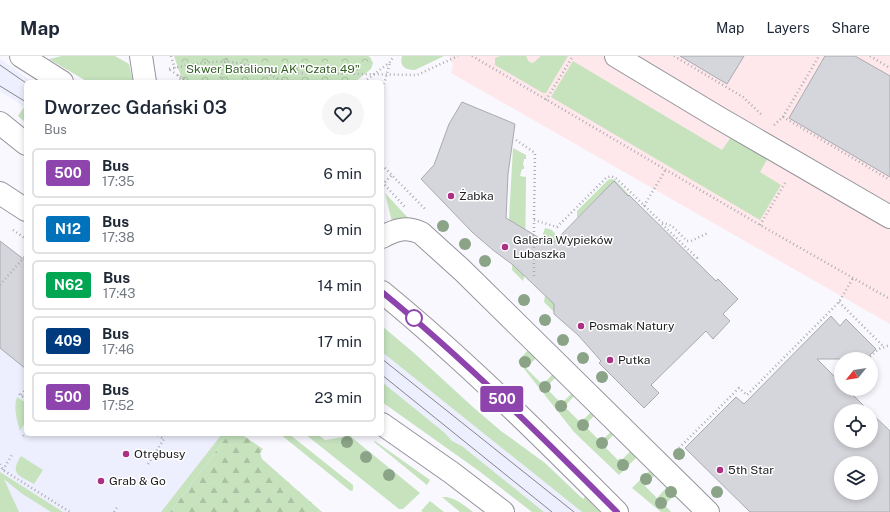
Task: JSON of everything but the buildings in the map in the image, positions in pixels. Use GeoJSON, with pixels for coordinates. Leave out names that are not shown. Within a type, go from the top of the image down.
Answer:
{"type":"FeatureCollection","features":[{"type":"Feature","properties":{"kind":"main road"},"geometry":{"type":"LineString","coordinates":[[21,56],[59,80]]}},
{"type":"Feature","properties":{"kind":"main road"},"geometry":{"type":"LineString","coordinates":[[141,56],[145,80]]}},
{"type":"Feature","properties":{"kind":"main road"},"geometry":{"type":"LineString","coordinates":[[616,56],[890,217]]}},
{"type":"Feature","properties":{"kind":"main road"},"geometry":{"type":"LineString","coordinates":[[0,123],[24,142]]}},
{"type":"Feature","properties":{"kind":"main road"},"geometry":{"type":"LineString","coordinates":[[0,193],[24,209]]}},
{"type":"Feature","properties":{"kind":"main road"},"geometry":{"type":"LineString","coordinates":[[384,236],[394,230],[403,229],[413,229],[421,233],[462,270],[708,512]]}},
{"type":"Feature","properties":{"kind":"main road"},"geometry":{"type":"LineString","coordinates":[[384,294],[425,328],[494,391],[617,512]]}},
{"type":"Feature","properties":{"kind":"main road"},"geometry":{"type":"LineString","coordinates":[[384,425],[452,473],[502,512]]}},
{"type":"Feature","properties":{"kind":"path"},"geometry":{"type":"LineString","coordinates":[[170,56],[181,80]]}},
{"type":"Feature","properties":{"kind":"path"},"geometry":{"type":"LineString","coordinates":[[367,80],[390,62],[394,56]]}},
{"type":"Feature","properties":{"kind":"path"},"geometry":{"type":"LineString","coordinates":[[222,69],[238,72],[417,75],[458,56]]}},
{"type":"Feature","properties":{"kind":"path"},"geometry":{"type":"LineString","coordinates":[[472,56],[666,169],[760,226],[890,299]]}},
{"type":"Feature","properties":{"kind":"path"},"geometry":{"type":"LineString","coordinates":[[546,100],[573,56]]}},
{"type":"Feature","properties":{"kind":"path"},"geometry":{"type":"LineString","coordinates":[[674,56],[743,97],[763,116]]}},
{"type":"Feature","properties":{"kind":"path"},"geometry":{"type":"LineString","coordinates":[[768,121],[773,126],[783,117],[819,56]]}},
{"type":"Feature","properties":{"kind":"path"},"geometry":{"type":"LineString","coordinates":[[870,56],[890,68]]}},
{"type":"Feature","properties":{"kind":"path"},"geometry":{"type":"LineString","coordinates":[[220,80],[222,69],[227,57]]}},
{"type":"Feature","properties":{"kind":"path"},"geometry":{"type":"LineString","coordinates":[[169,69],[233,57]]}},
{"type":"Feature","properties":{"kind":"path"},"geometry":{"type":"LineString","coordinates":[[384,85],[390,62]]}},
{"type":"Feature","properties":{"kind":"path"},"geometry":{"type":"LineString","coordinates":[[165,67],[186,80]]}},
{"type":"Feature","properties":{"kind":"path"},"geometry":{"type":"LineString","coordinates":[[266,69],[281,80]]}},
{"type":"Feature","properties":{"kind":"path"},"geometry":{"type":"LineString","coordinates":[[783,117],[890,180]]}},
{"type":"Feature","properties":{"kind":"path"},"geometry":{"type":"LineString","coordinates":[[516,140],[535,154],[534,276]]}},
{"type":"Feature","properties":{"kind":"path"},"geometry":{"type":"LineString","coordinates":[[760,226],[796,163]]}},
{"type":"Feature","properties":{"kind":"path"},"geometry":{"type":"LineString","coordinates":[[384,167],[428,212]]}},
{"type":"Feature","properties":{"kind":"path"},"geometry":{"type":"LineString","coordinates":[[644,206],[666,169]]}},
{"type":"Feature","properties":{"kind":"path"},"geometry":{"type":"LineString","coordinates":[[384,183],[392,175]]}},
{"type":"Feature","properties":{"kind":"path"},"geometry":{"type":"LineString","coordinates":[[534,220],[557,227],[606,178],[611,176],[617,179],[697,258],[695,260]]}},
{"type":"Feature","properties":{"kind":"path"},"geometry":{"type":"LineString","coordinates":[[660,222],[672,226],[686,241],[691,241],[708,233]]}},
{"type":"Feature","properties":{"kind":"path"},"geometry":{"type":"LineString","coordinates":[[0,285],[24,257]]}},
{"type":"Feature","properties":{"kind":"path"},"geometry":{"type":"LineString","coordinates":[[679,448],[739,388],[747,395],[839,302],[853,278]]}},
{"type":"Feature","properties":{"kind":"path"},"geometry":{"type":"LineString","coordinates":[[839,302],[884,347]]}},
{"type":"Feature","properties":{"kind":"path"},"geometry":{"type":"LineString","coordinates":[[875,352],[890,345]]}},
{"type":"Feature","properties":{"kind":"path"},"geometry":{"type":"LineString","coordinates":[[24,391],[20,394],[24,397]]}},
{"type":"Feature","properties":{"kind":"path"},"geometry":{"type":"LineString","coordinates":[[148,464],[164,439],[159,436]]}},
{"type":"Feature","properties":{"kind":"path"},"geometry":{"type":"LineString","coordinates":[[3,470],[13,453]]}},
{"type":"Feature","properties":{"kind":"path"},"geometry":{"type":"LineString","coordinates":[[0,464],[3,470],[70,512]]}},
{"type":"Feature","properties":{"kind":"path"},"geometry":{"type":"LineString","coordinates":[[114,512],[118,506]]}},
{"type":"Feature","properties":{"kind":"shaded area"},"geometry":{"type":"Polygon","coordinates":[[[449,56],[890,56],[890,324],[451,73],[453,65],[449,56]]]}},
{"type":"Feature","properties":{"kind":"shaded area"},"geometry":{"type":"Polygon","coordinates":[[[0,59],[30,80],[24,80],[24,107],[0,91],[0,59]]]}},
{"type":"Feature","properties":{"kind":"shaded area"},"geometry":{"type":"Polygon","coordinates":[[[0,241],[24,259],[24,436],[227,436],[170,512],[0,512],[0,241]]]}},
{"type":"Feature","properties":{"kind":"shaded area"},"geometry":{"type":"Polygon","coordinates":[[[384,354],[582,512],[544,512],[462,446],[452,441],[445,433],[384,384],[384,354]]]}},
{"type":"Feature","properties":{"kind":"green space"},"geometry":{"type":"Polygon","coordinates":[[[62,56],[115,56],[129,64],[133,80],[85,80],[49,59],[62,56]]]}},
{"type":"Feature","properties":{"kind":"green space","name":"Skwer Batalionu AK \"Czata 49\""},"geometry":{"type":"Polygon","coordinates":[[[174,56],[368,56],[373,63],[371,69],[357,80],[182,80],[174,56]]]}},
{"type":"Feature","properties":{"kind":"green space"},"geometry":{"type":"Polygon","coordinates":[[[402,56],[444,56],[415,70],[408,69],[402,65],[402,56]]]}},
{"type":"Feature","properties":{"kind":"green space"},"geometry":{"type":"Polygon","coordinates":[[[500,56],[526,56],[529,62],[533,63],[541,56],[568,56],[546,93],[543,93],[495,65],[495,58],[500,56]]]}},
{"type":"Feature","properties":{"kind":"green space"},"geometry":{"type":"Polygon","coordinates":[[[573,61],[722,150],[731,137],[768,158],[760,172],[781,185],[760,220],[551,97],[573,61]]]}},
{"type":"Feature","properties":{"kind":"green space"},"geometry":{"type":"Polygon","coordinates":[[[24,107],[24,121],[18,116],[24,107]]]}},
{"type":"Feature","properties":{"kind":"green space"},"geometry":{"type":"Polygon","coordinates":[[[513,148],[526,155],[523,165],[524,169],[522,169],[520,176],[526,177],[525,274],[523,281],[512,270],[513,223],[509,219],[513,148]]]}},
{"type":"Feature","properties":{"kind":"green space"},"geometry":{"type":"Polygon","coordinates":[[[608,180],[615,180],[629,195],[628,196],[614,181],[577,218],[577,211],[608,180]]]}},
{"type":"Feature","properties":{"kind":"green space"},"geometry":{"type":"Polygon","coordinates":[[[385,193],[410,220],[392,222],[385,193]]]}},
{"type":"Feature","properties":{"kind":"green space"},"geometry":{"type":"Polygon","coordinates":[[[545,228],[552,230],[558,237],[555,240],[555,267],[543,264],[543,234],[545,228]]]}},
{"type":"Feature","properties":{"kind":"green space"},"geometry":{"type":"Polygon","coordinates":[[[547,280],[554,281],[554,312],[544,302],[547,280]]]}},
{"type":"Feature","properties":{"kind":"green space"},"geometry":{"type":"Polygon","coordinates":[[[384,328],[474,408],[501,431],[545,463],[583,499],[585,497],[600,512],[582,512],[384,354],[384,328]]]}},
{"type":"Feature","properties":{"kind":"green space"},"geometry":{"type":"Polygon","coordinates":[[[530,348],[538,356],[526,368],[541,383],[542,381],[544,383],[553,374],[556,377],[547,386],[547,389],[560,402],[561,400],[563,402],[572,393],[575,395],[566,405],[568,406],[566,408],[579,421],[582,421],[591,412],[595,415],[586,424],[586,427],[599,440],[602,440],[612,431],[614,434],[605,444],[607,445],[605,447],[618,460],[620,458],[622,460],[632,449],[638,456],[619,475],[574,432],[518,361],[530,348]]]}},
{"type":"Feature","properties":{"kind":"green space"},"geometry":{"type":"Polygon","coordinates":[[[384,384],[445,433],[452,441],[462,446],[544,512],[532,512],[479,471],[384,403],[384,384]]]}},
{"type":"Feature","properties":{"kind":"green space"},"geometry":{"type":"Polygon","coordinates":[[[17,397],[24,402],[24,424],[20,431],[15,410],[17,397]]]}},
{"type":"Feature","properties":{"kind":"green space"},"geometry":{"type":"Polygon","coordinates":[[[220,436],[227,436],[170,512],[161,512],[220,436]]]}},
{"type":"Feature","properties":{"kind":"green space"},"geometry":{"type":"Polygon","coordinates":[[[227,436],[244,436],[263,449],[260,453],[262,459],[322,512],[170,512],[227,436]]]}},
{"type":"Feature","properties":{"kind":"green space"},"geometry":{"type":"Polygon","coordinates":[[[282,436],[292,436],[353,485],[353,490],[351,491],[282,436]]]}},
{"type":"Feature","properties":{"kind":"green space"},"geometry":{"type":"Polygon","coordinates":[[[308,436],[320,436],[325,440],[350,436],[420,493],[403,509],[399,509],[308,436]]]}},
{"type":"Feature","properties":{"kind":"green space"},"geometry":{"type":"Polygon","coordinates":[[[375,441],[430,480],[427,485],[374,442],[375,441]]]}},
{"type":"Feature","properties":{"kind":"green space"},"geometry":{"type":"Polygon","coordinates":[[[21,456],[43,470],[34,484],[17,474],[17,462],[21,456]]]}},
{"type":"Feature","properties":{"kind":"green space"},"geometry":{"type":"Polygon","coordinates":[[[650,470],[655,475],[645,486],[657,498],[667,487],[675,494],[665,505],[671,512],[661,512],[632,488],[650,470]]]}},
{"type":"Feature","properties":{"kind":"green space"},"geometry":{"type":"Polygon","coordinates":[[[0,472],[63,512],[51,512],[21,493],[4,479],[19,512],[0,512],[0,472]]]}},
{"type":"Feature","properties":{"kind":"green space"},"geometry":{"type":"Polygon","coordinates":[[[442,497],[455,499],[473,512],[460,512],[442,497]]]}},
{"type":"Feature","properties":{"kind":"green space"},"geometry":{"type":"Polygon","coordinates":[[[430,501],[444,512],[421,511],[430,501]]]}},
{"type":"Feature","properties":{"kind":"tram line"},"geometry":{"type":"LineString","coordinates":[[0,65],[24,82]]}},
{"type":"Feature","properties":{"kind":"tram line"},"geometry":{"type":"LineString","coordinates":[[0,86],[24,101]]}},
{"type":"Feature","properties":{"kind":"tram line"},"geometry":{"type":"LineString","coordinates":[[384,361],[574,512]]}},
{"type":"Feature","properties":{"kind":"tram line"},"geometry":{"type":"LineString","coordinates":[[384,377],[552,512]]}},
{"type":"Feature","properties":{"kind":"bus line","name":"500"},"geometry":{"type":"LineString","coordinates":[[384,294],[414,318],[473,371],[617,512]]}},
{"type":"Feature","properties":{"kind":"place","name":"Żabka"},"geometry":{"type":"Point","coordinates":[451,196]}},
{"type":"Feature","properties":{"kind":"place","name":"Galeria Wypieków Lubaszka"},"geometry":{"type":"Point","coordinates":[505,247]}},
{"type":"Feature","properties":{"kind":"place","name":"Posmak Natury"},"geometry":{"type":"Point","coordinates":[581,326]}},
{"type":"Feature","properties":{"kind":"place","name":"Putka"},"geometry":{"type":"Point","coordinates":[610,360]}},
{"type":"Feature","properties":{"kind":"place","name":"Otrębusy"},"geometry":{"type":"Point","coordinates":[126,454]}},
{"type":"Feature","properties":{"kind":"place","name":"5th Star"},"geometry":{"type":"Point","coordinates":[720,470]}},
{"type":"Feature","properties":{"kind":"place","name":"Grab & Go"},"geometry":{"type":"Point","coordinates":[101,481]}}]}
